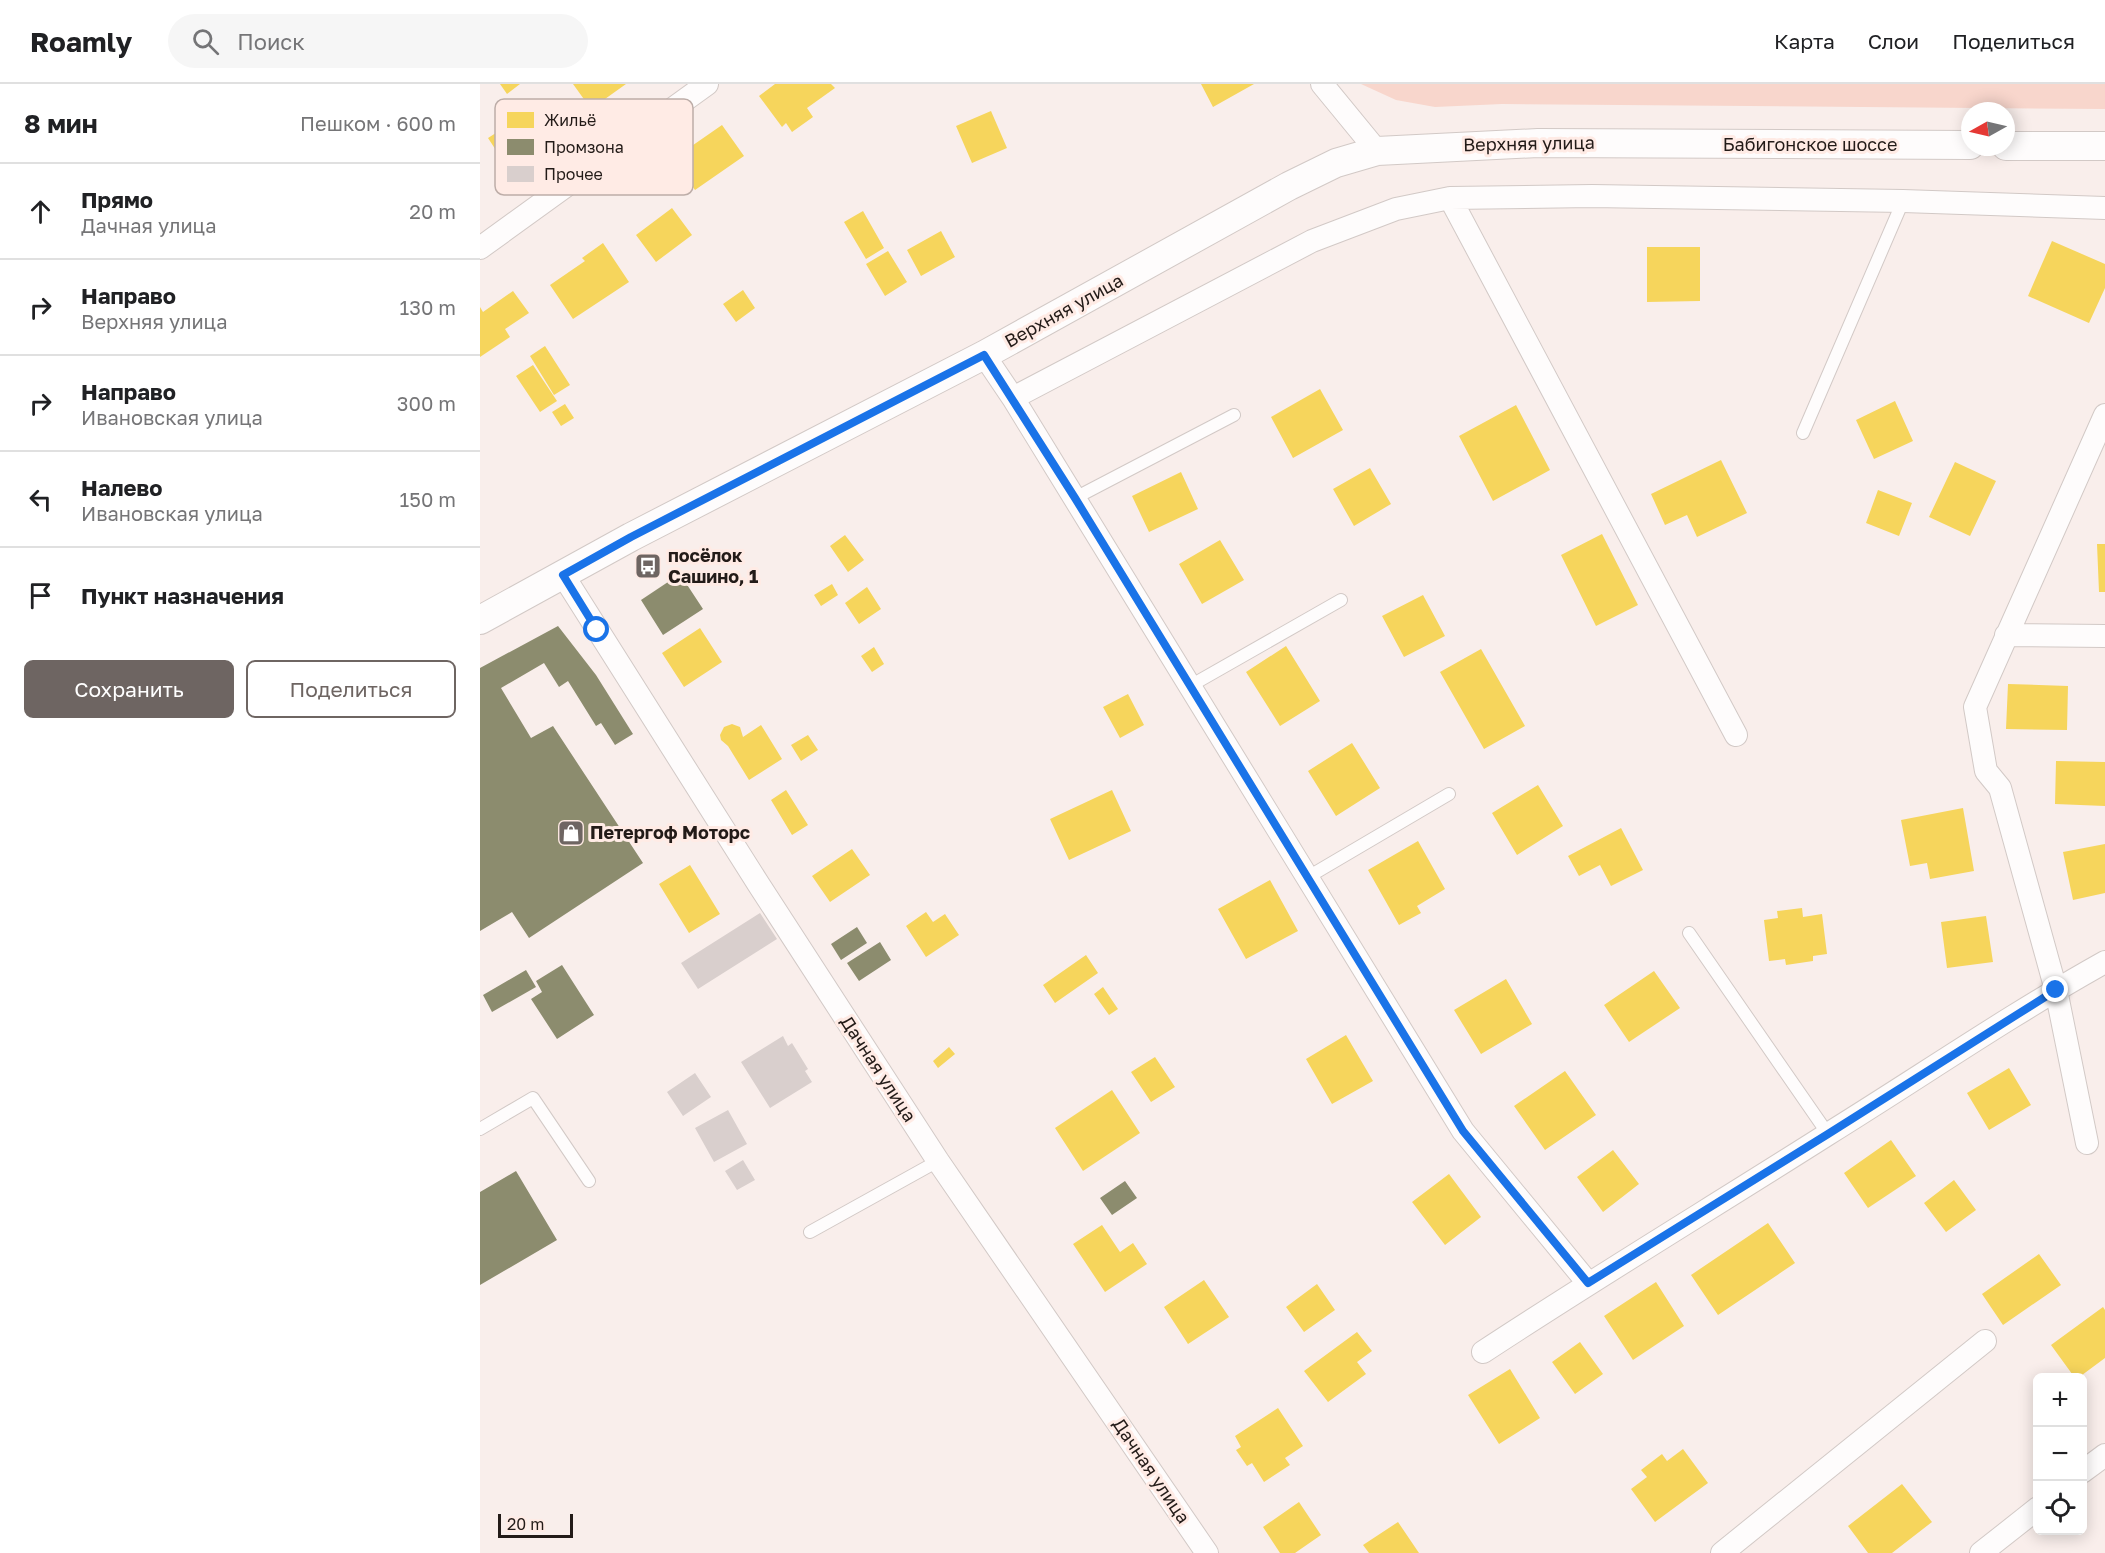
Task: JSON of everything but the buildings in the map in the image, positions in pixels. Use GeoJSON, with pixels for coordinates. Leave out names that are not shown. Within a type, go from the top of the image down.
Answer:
{"type":"FeatureCollection","features":[{"type":"Feature","properties":{"kind":"street"},"geometry":{"type":"LineString","coordinates":[[686,99],[707,84]]}},
{"type":"Feature","properties":{"kind":"street"},"geometry":{"type":"LineString","coordinates":[[1322,84],[1377,151]]}},
{"type":"Feature","properties":{"kind":"street","name":"Верхняя улица"},"geometry":{"type":"LineString","coordinates":[[480,620],[631,537],[984,355],[1289,186],[1336,163],[1377,151],[1527,143],[1650,144]]}},
{"type":"Feature","properties":{"kind":"street","name":"Бабигонское шоссе"},"geometry":{"type":"LineString","coordinates":[[1650,144],[1961,145]]}},
{"type":"Feature","properties":{"kind":"street"},"geometry":{"type":"LineString","coordinates":[[2015,146],[2105,146]]}},
{"type":"Feature","properties":{"kind":"street"},"geometry":{"type":"LineString","coordinates":[[480,248],[553,195]]}},
{"type":"Feature","properties":{"kind":"street"},"geometry":{"type":"LineString","coordinates":[[1013,398],[1312,241],[1396,209],[1450,198],[1592,196],[1903,201],[2105,208]]}},
{"type":"Feature","properties":{"kind":"street"},"geometry":{"type":"LineString","coordinates":[[1450,198],[1736,735]]}},
{"type":"Feature","properties":{"kind":"street"},"geometry":{"type":"LineString","coordinates":[[984,355],[1075,498],[1463,1131],[1588,1283]]}},
{"type":"Feature","properties":{"kind":"street"},"geometry":{"type":"LineString","coordinates":[[2087,1143],[2056,990],[2000,788],[1986,771],[1975,707],[2105,415]]}},
{"type":"Feature","properties":{"kind":"street","name":"Дачная улица"},"geometry":{"type":"LineString","coordinates":[[563,575],[759,885],[938,1161],[1207,1553]]}},
{"type":"Feature","properties":{"kind":"street"},"geometry":{"type":"LineString","coordinates":[[2006,635],[2105,636]]}},
{"type":"Feature","properties":{"kind":"street"},"geometry":{"type":"LineString","coordinates":[[1483,1352],[1588,1283],[2056,990],[2105,962]]}},
{"type":"Feature","properties":{"kind":"street"},"geometry":{"type":"LineString","coordinates":[[1722,1553],[1985,1341]]}},
{"type":"Feature","properties":{"kind":"street"},"geometry":{"type":"LineString","coordinates":[[2087,1468],[2105,1455]]}},
{"type":"Feature","properties":{"kind":"street"},"geometry":{"type":"LineString","coordinates":[[1981,1553],[2033,1511]]}},
{"type":"Feature","properties":{"kind":"lane"},"geometry":{"type":"LineString","coordinates":[[1803,433],[1903,201]]}},
{"type":"Feature","properties":{"kind":"lane"},"geometry":{"type":"LineString","coordinates":[[1075,498],[1234,415]]}},
{"type":"Feature","properties":{"kind":"lane"},"geometry":{"type":"LineString","coordinates":[[1190,686],[1341,600]]}},
{"type":"Feature","properties":{"kind":"lane"},"geometry":{"type":"LineString","coordinates":[[1308,877],[1449,795]]}},
{"type":"Feature","properties":{"kind":"lane"},"geometry":{"type":"LineString","coordinates":[[1689,933],[1828,1134]]}},
{"type":"Feature","properties":{"kind":"lane"},"geometry":{"type":"LineString","coordinates":[[480,1129],[533,1098],[589,1181]]}},
{"type":"Feature","properties":{"kind":"lane"},"geometry":{"type":"LineString","coordinates":[[810,1232],[938,1161]]}},
{"type":"Feature","properties":{"kind":"shaded area"},"geometry":{"type":"Polygon","coordinates":[[[1361,84],[2105,84],[2105,109],[2015,108],[2015,102],[1961,102],[1961,108],[1502,104],[1435,107],[1396,100],[1361,84]]]}},
{"type":"Feature","properties":{"kind":"place","name":"посёлок Сашино, 1"},"geometry":{"type":"Point","coordinates":[648,566]}},
{"type":"Feature","properties":{"kind":"place","name":"Петергоф Моторс"},"geometry":{"type":"Point","coordinates":[571,833]}},
{"type":"Feature","properties":{"kind":"route"},"geometry":{"type":"LineString","coordinates":[[597,630],[563,575],[631,537],[984,355],[1075,498],[1463,1131],[1588,1283],[2056,990]]}}]}
